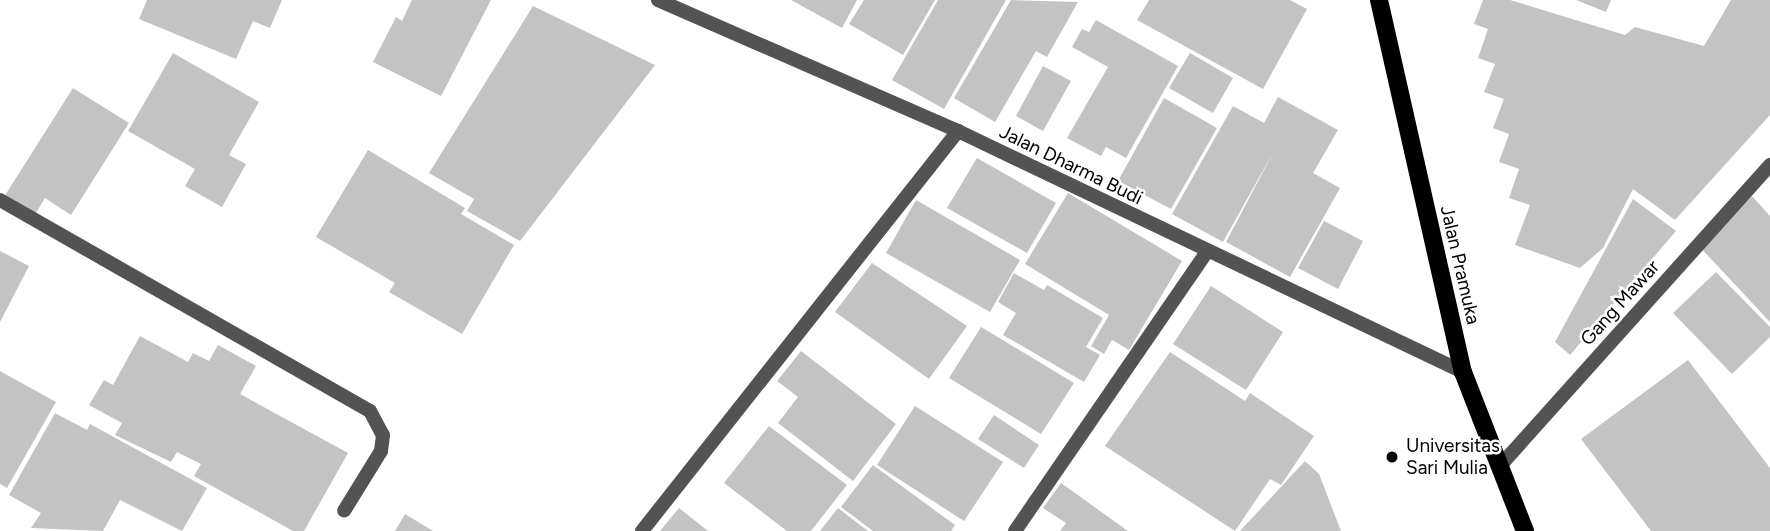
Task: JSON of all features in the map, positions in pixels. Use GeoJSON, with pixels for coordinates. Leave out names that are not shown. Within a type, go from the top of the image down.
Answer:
{"type":"FeatureCollection","features":[{"type":"Feature","properties":{"kind":"main road","name":"Jalan Pramuka"},"geometry":{"type":"LineString","coordinates":[[1379,0],[1462,372],[1525,531]]}},
{"type":"Feature","properties":{"kind":"street","name":"Jalan Dharma Budi"},"geometry":{"type":"LineString","coordinates":[[658,0],[958,131],[1206,253],[1462,372]]}},
{"type":"Feature","properties":{"kind":"street"},"geometry":{"type":"LineString","coordinates":[[642,531],[958,131]]}},
{"type":"Feature","properties":{"kind":"street","name":"Gang Mawar"},"geometry":{"type":"LineString","coordinates":[[1499,467],[1770,166]]}},
{"type":"Feature","properties":{"kind":"street"},"geometry":{"type":"LineString","coordinates":[[0,200],[370,411],[383,435],[381,451],[344,511]]}},
{"type":"Feature","properties":{"kind":"street"},"geometry":{"type":"LineString","coordinates":[[1014,531],[1206,253]]}},
{"type":"Feature","properties":{"kind":"building"},"geometry":{"type":"Polygon","coordinates":[[[147,0],[282,0],[270,28],[253,21],[236,59],[139,19],[147,0]]]}},
{"type":"Feature","properties":{"kind":"building"},"geometry":{"type":"Polygon","coordinates":[[[412,0],[491,0],[441,96],[373,62],[396,17],[402,21],[412,0]]]}},
{"type":"Feature","properties":{"kind":"building"},"geometry":{"type":"Polygon","coordinates":[[[791,0],[857,0],[842,28],[791,0]]]}},
{"type":"Feature","properties":{"kind":"building"},"geometry":{"type":"Polygon","coordinates":[[[864,0],[935,0],[903,55],[849,24],[864,0]]]}},
{"type":"Feature","properties":{"kind":"building"},"geometry":{"type":"Polygon","coordinates":[[[938,0],[1006,0],[944,109],[892,80],[938,0]]]}},
{"type":"Feature","properties":{"kind":"building"},"geometry":{"type":"Polygon","coordinates":[[[1011,0],[1078,2],[1047,57],[1036,51],[995,122],[954,98],[1011,0]]]}},
{"type":"Feature","properties":{"kind":"building"},"geometry":{"type":"Polygon","coordinates":[[[1149,0],[1290,0],[1307,9],[1263,89],[1137,20],[1149,0]]]}},
{"type":"Feature","properties":{"kind":"building"},"geometry":{"type":"Polygon","coordinates":[[[1483,0],[1510,0],[1625,35],[1635,27],[1704,46],[1731,0],[1770,0],[1770,115],[1675,220],[1633,189],[1603,248],[1580,268],[1515,245],[1530,205],[1509,198],[1519,169],[1499,162],[1509,134],[1493,128],[1504,99],[1484,92],[1495,64],[1478,58],[1488,29],[1474,24],[1483,0]]]}},
{"type":"Feature","properties":{"kind":"building"},"geometry":{"type":"Polygon","coordinates":[[[1576,0],[1611,0],[1606,12],[1576,0]]]}},
{"type":"Feature","properties":{"kind":"building"},"geometry":{"type":"Polygon","coordinates":[[[533,6],[655,65],[520,241],[467,211],[474,199],[429,173],[533,6]]]}},
{"type":"Feature","properties":{"kind":"building"},"geometry":{"type":"Polygon","coordinates":[[[1096,20],[1178,66],[1126,158],[1106,147],[1101,156],[1067,138],[1108,67],[1072,47],[1082,29],[1089,32],[1096,20]]]}},
{"type":"Feature","properties":{"kind":"building"},"geometry":{"type":"Polygon","coordinates":[[[173,53],[259,102],[229,155],[246,164],[222,207],[185,186],[195,169],[128,131],[173,53]]]}},
{"type":"Feature","properties":{"kind":"building"},"geometry":{"type":"Polygon","coordinates":[[[1190,53],[1233,78],[1213,113],[1169,88],[1190,53]]]}},
{"type":"Feature","properties":{"kind":"building"},"geometry":{"type":"Polygon","coordinates":[[[1043,66],[1071,81],[1043,131],[1016,116],[1043,66]]]}},
{"type":"Feature","properties":{"kind":"building"},"geometry":{"type":"Polygon","coordinates":[[[73,88],[129,123],[71,215],[45,198],[34,216],[4,197],[73,88]]]}},
{"type":"Feature","properties":{"kind":"building"},"geometry":{"type":"Polygon","coordinates":[[[1278,97],[1338,130],[1313,173],[1340,188],[1290,277],[1226,242],[1274,151],[1223,242],[1172,214],[1233,106],[1264,123],[1278,97]]]}},
{"type":"Feature","properties":{"kind":"building"},"geometry":{"type":"Polygon","coordinates":[[[1164,98],[1217,128],[1171,209],[1118,181],[1164,98]]]}},
{"type":"Feature","properties":{"kind":"building"},"geometry":{"type":"Polygon","coordinates":[[[368,150],[465,208],[461,214],[514,245],[462,334],[389,292],[395,283],[316,237],[368,150]]]}},
{"type":"Feature","properties":{"kind":"building"},"geometry":{"type":"Polygon","coordinates":[[[977,158],[1056,203],[1027,253],[947,208],[977,158]]]}},
{"type":"Feature","properties":{"kind":"building"},"geometry":{"type":"Polygon","coordinates":[[[1068,193],[1182,261],[1129,350],[1112,340],[1104,354],[1091,346],[1109,315],[1025,264],[1068,193]]]}},
{"type":"Feature","properties":{"kind":"building"},"geometry":{"type":"Polygon","coordinates":[[[1752,196],[1770,216],[1770,322],[1699,246],[1752,196]]]}},
{"type":"Feature","properties":{"kind":"building"},"geometry":{"type":"Polygon","coordinates":[[[1633,199],[1676,231],[1570,355],[1555,342],[1633,199]]]}},
{"type":"Feature","properties":{"kind":"building"},"geometry":{"type":"Polygon","coordinates":[[[916,200],[1020,260],[990,312],[886,253],[916,200]]]}},
{"type":"Feature","properties":{"kind":"building"},"geometry":{"type":"Polygon","coordinates":[[[1324,221],[1363,241],[1338,289],[1298,268],[1324,221]]]}},
{"type":"Feature","properties":{"kind":"building"},"geometry":{"type":"Polygon","coordinates":[[[0,251],[29,266],[0,322],[0,251]]]}},
{"type":"Feature","properties":{"kind":"building"},"geometry":{"type":"Polygon","coordinates":[[[872,263],[967,326],[929,379],[835,312],[872,263]]]}},
{"type":"Feature","properties":{"kind":"building"},"geometry":{"type":"Polygon","coordinates":[[[1716,272],[1770,327],[1770,337],[1732,374],[1673,313],[1716,272]]]}},
{"type":"Feature","properties":{"kind":"building"},"geometry":{"type":"Polygon","coordinates":[[[1014,273],[1044,290],[1047,285],[1103,318],[1086,347],[1100,355],[1084,382],[1003,335],[1016,313],[998,302],[1014,273]]]}},
{"type":"Feature","properties":{"kind":"building"},"geometry":{"type":"Polygon","coordinates":[[[1211,286],[1283,332],[1246,390],[1173,344],[1211,286]]]}},
{"type":"Feature","properties":{"kind":"building"},"geometry":{"type":"Polygon","coordinates":[[[981,327],[1074,383],[1041,434],[949,378],[981,327]]]}},
{"type":"Feature","properties":{"kind":"building"},"geometry":{"type":"Polygon","coordinates":[[[140,336],[188,362],[193,353],[209,361],[218,345],[256,366],[240,394],[348,453],[304,531],[293,531],[194,476],[201,464],[177,452],[171,462],[115,435],[122,423],[89,405],[104,380],[113,385],[140,336]]]}},
{"type":"Feature","properties":{"kind":"building"},"geometry":{"type":"Polygon","coordinates":[[[801,351],[896,424],[853,481],[778,423],[798,397],[777,381],[801,351]]]}},
{"type":"Feature","properties":{"kind":"building"},"geometry":{"type":"Polygon","coordinates":[[[1170,352],[1245,401],[1250,393],[1314,436],[1281,485],[1270,479],[1235,531],[1105,446],[1170,352]]]}},
{"type":"Feature","properties":{"kind":"building"},"geometry":{"type":"Polygon","coordinates":[[[1688,360],[1770,468],[1770,531],[1651,531],[1581,439],[1688,360]]]}},
{"type":"Feature","properties":{"kind":"building"},"geometry":{"type":"Polygon","coordinates":[[[0,371],[56,402],[7,488],[0,484],[0,371]]]}},
{"type":"Feature","properties":{"kind":"building"},"geometry":{"type":"Polygon","coordinates":[[[915,406],[1003,462],[964,521],[877,465],[915,406]]]}},
{"type":"Feature","properties":{"kind":"building"},"geometry":{"type":"Polygon","coordinates":[[[55,413],[87,430],[90,424],[207,488],[182,531],[120,500],[103,531],[31,528],[41,513],[9,495],[55,413]]]}},
{"type":"Feature","properties":{"kind":"building"},"geometry":{"type":"Polygon","coordinates":[[[994,415],[1039,445],[1024,468],[978,439],[994,415]]]}},
{"type":"Feature","properties":{"kind":"building"},"geometry":{"type":"Polygon","coordinates":[[[769,426],[847,485],[811,531],[787,531],[724,483],[769,426]]]}},
{"type":"Feature","properties":{"kind":"building"},"geometry":{"type":"Polygon","coordinates":[[[1305,461],[1319,474],[1341,531],[1240,531],[1305,461]]]}},
{"type":"Feature","properties":{"kind":"building"},"geometry":{"type":"Polygon","coordinates":[[[873,465],[955,525],[951,531],[873,531],[841,507],[873,465]]]}},
{"type":"Feature","properties":{"kind":"building"},"geometry":{"type":"Polygon","coordinates":[[[1061,483],[1128,531],[1060,531],[1066,523],[1043,508],[1061,483]]]}},
{"type":"Feature","properties":{"kind":"building"},"geometry":{"type":"Polygon","coordinates":[[[679,508],[708,531],[660,531],[679,508]]]}},
{"type":"Feature","properties":{"kind":"building"},"geometry":{"type":"Polygon","coordinates":[[[838,508],[868,531],[820,531],[838,508]]]}},
{"type":"Feature","properties":{"kind":"building"},"geometry":{"type":"Polygon","coordinates":[[[405,514],[433,531],[395,531],[405,514]]]}},
{"type":"Feature","properties":{"kind":"place","name":"Universitas Sari Mulia"},"geometry":{"type":"Point","coordinates":[1392,457]}}]}
